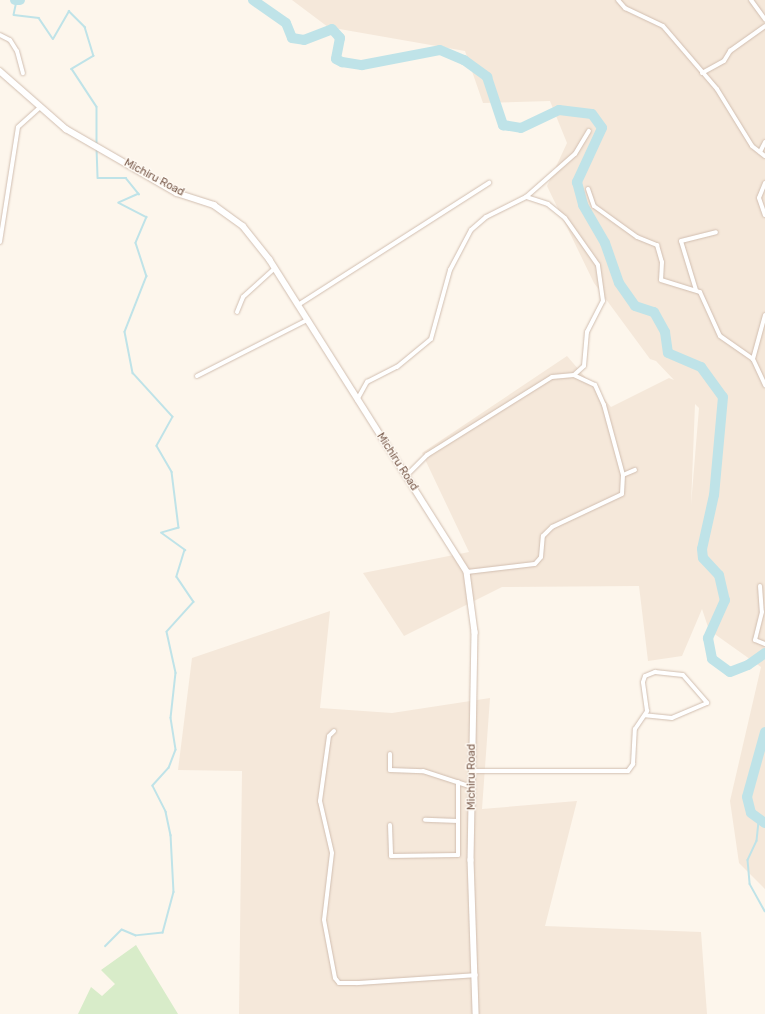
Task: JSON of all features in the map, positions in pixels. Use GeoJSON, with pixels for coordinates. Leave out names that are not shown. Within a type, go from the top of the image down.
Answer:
{"type":"FeatureCollection","features":[{"type":"Feature","properties":{"kind":"street"},"geometry":{"type":"LineString","coordinates":[[618,0],[625,8],[663,26],[702,73],[760,152],[765,156]]}},
{"type":"Feature","properties":{"kind":"street"},"geometry":{"type":"LineString","coordinates":[[751,0],[765,19]]}},
{"type":"Feature","properties":{"kind":"street"},"geometry":{"type":"LineString","coordinates":[[702,73],[724,61],[730,51],[765,26]]}},
{"type":"Feature","properties":{"kind":"street"},"geometry":{"type":"LineString","coordinates":[[0,35],[10,40],[17,50],[23,73]]}},
{"type":"Feature","properties":{"kind":"street","name":"Michiru Road"},"geometry":{"type":"LineString","coordinates":[[0,71],[40,107],[91,144],[178,193],[214,205],[238,221],[275,268],[467,572],[475,632],[472,787],[476,1014]]}},
{"type":"Feature","properties":{"kind":"street"},"geometry":{"type":"LineString","coordinates":[[0,242],[18,127],[40,107]]}},
{"type":"Feature","properties":{"kind":"street"},"geometry":{"type":"LineString","coordinates":[[357,400],[367,382],[397,367],[431,339],[450,270],[465,237],[486,217],[526,197],[575,154],[589,131]]}},
{"type":"Feature","properties":{"kind":"street"},"geometry":{"type":"LineString","coordinates":[[760,152],[765,142]]}},
{"type":"Feature","properties":{"kind":"street"},"geometry":{"type":"LineString","coordinates":[[298,305],[489,183]]}},
{"type":"Feature","properties":{"kind":"street"},"geometry":{"type":"LineString","coordinates":[[765,183],[759,198],[765,215]]}},
{"type":"Feature","properties":{"kind":"street"},"geometry":{"type":"LineString","coordinates":[[588,189],[594,206],[636,237],[657,245],[662,262],[661,280],[696,290],[702,295],[720,336],[753,359],[765,385]]}},
{"type":"Feature","properties":{"kind":"street"},"geometry":{"type":"LineString","coordinates":[[526,197],[548,204],[565,218],[598,265],[603,301],[587,332],[584,366],[574,375]]}},
{"type":"Feature","properties":{"kind":"street"},"geometry":{"type":"LineString","coordinates":[[696,290],[681,241],[716,232]]}},
{"type":"Feature","properties":{"kind":"street"},"geometry":{"type":"LineString","coordinates":[[238,312],[243,297],[275,268]]}},
{"type":"Feature","properties":{"kind":"street"},"geometry":{"type":"LineString","coordinates":[[753,359],[765,315]]}},
{"type":"Feature","properties":{"kind":"street"},"geometry":{"type":"LineString","coordinates":[[197,376],[307,320]]}},
{"type":"Feature","properties":{"kind":"street"},"geometry":{"type":"LineString","coordinates":[[406,476],[427,455],[552,377],[574,375],[595,385],[604,405],[623,475],[620,497],[545,533],[541,557],[535,564],[467,572]]}},
{"type":"Feature","properties":{"kind":"street"},"geometry":{"type":"LineString","coordinates":[[623,475],[635,470]]}},
{"type":"Feature","properties":{"kind":"street"},"geometry":{"type":"LineString","coordinates":[[760,586],[762,612],[755,640],[765,644]]}},
{"type":"Feature","properties":{"kind":"street"},"geometry":{"type":"LineString","coordinates":[[472,771],[628,770],[633,764],[635,729],[645,715],[648,707],[643,682],[645,676],[655,672],[683,675],[707,703],[672,718],[645,715]]}},
{"type":"Feature","properties":{"kind":"street"},"geometry":{"type":"LineString","coordinates":[[334,731],[329,736],[320,801],[332,853],[324,920],[335,978],[339,983],[357,983],[476,975]]}},
{"type":"Feature","properties":{"kind":"street"},"geometry":{"type":"LineString","coordinates":[[390,754],[390,770],[423,771],[472,787]]}},
{"type":"Feature","properties":{"kind":"street"},"geometry":{"type":"LineString","coordinates":[[390,825],[390,856],[458,855],[458,782]]}},
{"type":"Feature","properties":{"kind":"street"},"geometry":{"type":"LineString","coordinates":[[425,820],[458,821]]}},
{"type":"Feature","properties":{"kind":"shaded area"},"geometry":{"type":"Polygon","coordinates":[[[292,0],[765,0],[765,889],[739,863],[730,801],[761,667],[709,630],[702,609],[682,656],[648,661],[639,586],[502,587],[404,636],[363,573],[469,552],[422,453],[567,356],[611,407],[669,378],[674,380],[656,361],[650,359],[594,283],[547,186],[567,143],[550,101],[483,103],[465,51],[328,27],[292,0]],[[695,404],[691,505],[699,408],[695,404]]]}},
{"type":"Feature","properties":{"kind":"shaded area"},"geometry":{"type":"Polygon","coordinates":[[[330,611],[320,708],[392,713],[490,698],[482,809],[577,801],[545,926],[701,932],[707,1014],[239,1014],[242,771],[178,770],[192,658],[330,611]]]}},
{"type":"Feature","properties":{"kind":"green space"},"geometry":{"type":"Polygon","coordinates":[[[136,945],[178,1014],[78,1014],[91,987],[102,996],[115,984],[101,970],[136,945]]]}},
{"type":"Feature","properties":{"kind":"waterway"},"geometry":{"type":"LineString","coordinates":[[15,0],[20,0]]}},
{"type":"Feature","properties":{"kind":"waterway"},"geometry":{"type":"LineString","coordinates":[[253,0],[286,23],[292,38],[304,40],[332,29],[340,38],[336,59],[342,62],[362,65],[440,50],[464,60],[487,77],[503,125],[521,128],[559,110],[592,114],[602,128],[577,182],[583,205],[605,243],[619,283],[635,306],[654,312],[665,332],[668,353],[701,367],[723,397],[714,495],[702,549],[703,558],[719,575],[725,600],[708,638],[712,659],[730,672],[748,665],[765,653]]}},
{"type":"Feature","properties":{"kind":"waterway"},"geometry":{"type":"LineString","coordinates":[[17,1],[14,15],[39,18],[53,39],[69,11],[85,27],[94,56],[72,69],[97,107],[97,144]]}},
{"type":"Feature","properties":{"kind":"waterway"},"geometry":{"type":"LineString","coordinates":[[97,148],[98,178],[126,178],[139,194],[119,203],[147,217],[136,243],[147,276],[125,332],[133,373],[173,417],[157,446],[172,472],[179,528],[162,533],[185,550],[177,577],[194,602],[167,632],[176,673],[171,718],[176,750],[169,768],[153,786],[166,812],[171,835],[174,892],[163,933],[136,936],[122,930],[106,946]]}},
{"type":"Feature","properties":{"kind":"waterway"},"geometry":{"type":"LineString","coordinates":[[765,732],[747,797],[751,813],[765,823]]}},
{"type":"Feature","properties":{"kind":"waterway"},"geometry":{"type":"LineString","coordinates":[[759,822],[757,841],[748,860],[750,884],[765,911]]}}]}
